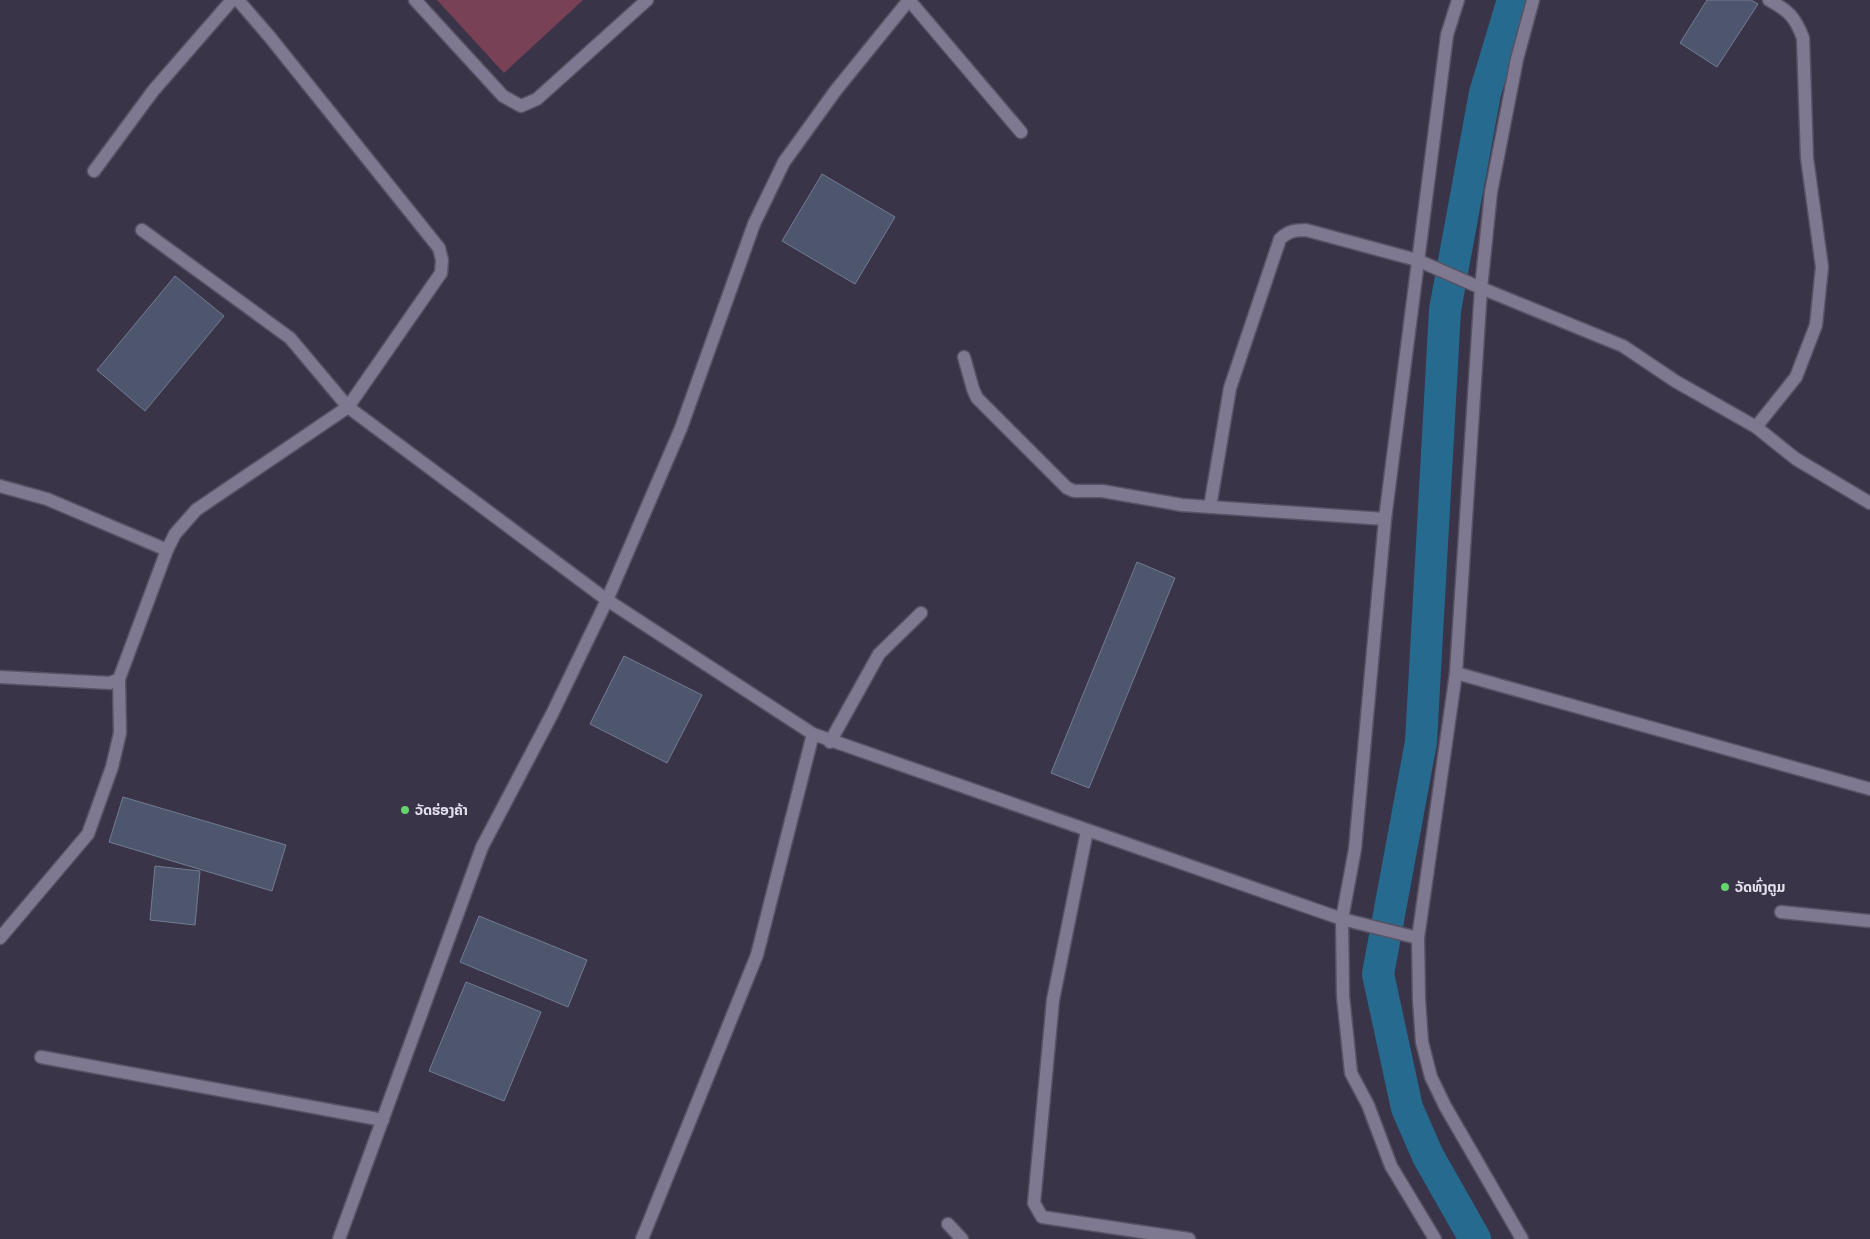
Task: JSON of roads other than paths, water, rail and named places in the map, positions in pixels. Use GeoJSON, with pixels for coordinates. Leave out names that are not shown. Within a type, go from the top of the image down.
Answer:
{"type":"FeatureCollection","features":[{"type":"Feature","properties":{"kind":"street"},"geometry":{"type":"LineString","coordinates":[[94,171],[153,90],[232,0]]}},
{"type":"Feature","properties":{"kind":"street"},"geometry":{"type":"LineString","coordinates":[[0,938],[88,834],[112,767],[120,733],[119,679],[166,550],[175,534],[196,510],[348,406],[441,273],[442,260],[439,248],[275,43],[238,0]]}},
{"type":"Feature","properties":{"kind":"street"},"geometry":{"type":"LineString","coordinates":[[415,0],[503,96],[520,106],[537,99],[646,0]]}},
{"type":"Feature","properties":{"kind":"street"},"geometry":{"type":"LineString","coordinates":[[339,1239],[482,847],[552,714],[607,600],[681,428],[754,224],[784,162],[836,90],[909,0],[1021,132]]}},
{"type":"Feature","properties":{"kind":"street"},"geometry":{"type":"LineString","coordinates":[[1435,1239],[1391,1166],[1368,1105],[1351,1073],[1343,996],[1342,919],[1355,849],[1385,519],[1447,34],[1458,0]]}},
{"type":"Feature","properties":{"kind":"street"},"geometry":{"type":"LineString","coordinates":[[1522,1239],[1445,1106],[1431,1077],[1422,1042],[1418,938],[1456,673],[1481,288],[1491,192],[1517,59],[1533,0]]}},
{"type":"Feature","properties":{"kind":"street"},"geometry":{"type":"LineString","coordinates":[[1756,427],[1796,377],[1816,325],[1822,267],[1807,158],[1803,38],[1798,23],[1786,9],[1769,0]]}},
{"type":"Feature","properties":{"kind":"street"},"geometry":{"type":"LineString","coordinates":[[142,230],[290,338],[348,406],[607,600],[813,734],[830,742],[1086,832],[1342,919],[1418,938]]}},
{"type":"Feature","properties":{"kind":"street"},"geometry":{"type":"LineString","coordinates":[[1210,507],[1230,388],[1280,239],[1286,233],[1296,230],[1306,230],[1418,260],[1481,288],[1624,346],[1675,381],[1756,427],[1796,460],[1870,503]]}},
{"type":"Feature","properties":{"kind":"street"},"geometry":{"type":"LineString","coordinates":[[964,357],[977,398],[1067,488],[1074,491],[1102,491],[1182,505],[1385,519]]}},
{"type":"Feature","properties":{"kind":"street"},"geometry":{"type":"LineString","coordinates":[[0,486],[46,498],[166,550]]}},
{"type":"Feature","properties":{"kind":"street"},"geometry":{"type":"LineString","coordinates":[[830,742],[878,654],[921,613]]}},
{"type":"Feature","properties":{"kind":"street"},"geometry":{"type":"LineString","coordinates":[[1456,673],[1870,789]]}},
{"type":"Feature","properties":{"kind":"street"},"geometry":{"type":"LineString","coordinates":[[0,677],[110,683],[119,679]]}},
{"type":"Feature","properties":{"kind":"street"},"geometry":{"type":"LineString","coordinates":[[642,1239],[757,955],[813,734]]}},
{"type":"Feature","properties":{"kind":"street"},"geometry":{"type":"LineString","coordinates":[[1086,832],[1053,1000],[1034,1203],[1042,1217],[1189,1239]]}},
{"type":"Feature","properties":{"kind":"street"},"geometry":{"type":"LineString","coordinates":[[1781,912],[1870,920]]}},
{"type":"Feature","properties":{"kind":"street"},"geometry":{"type":"LineString","coordinates":[[41,1057],[383,1120]]}},
{"type":"Feature","properties":{"kind":"street"},"geometry":{"type":"LineString","coordinates":[[948,1224],[962,1239]]}},
{"type":"Feature","properties":{"kind":"waterway"},"geometry":{"type":"LineString","coordinates":[[1475,1239],[1428,1156],[1407,1108],[1378,974],[1421,742],[1445,310],[1485,93],[1513,0]]}},
{"type":"Feature","properties":{"kind":"place","name":"ວັດຮ່ອງຄ້າ"},"geometry":{"type":"Point","coordinates":[405,810]}},
{"type":"Feature","properties":{"kind":"place","name":"ວັດທົ່ງຕູມ"},"geometry":{"type":"Point","coordinates":[1725,887]}}]}
